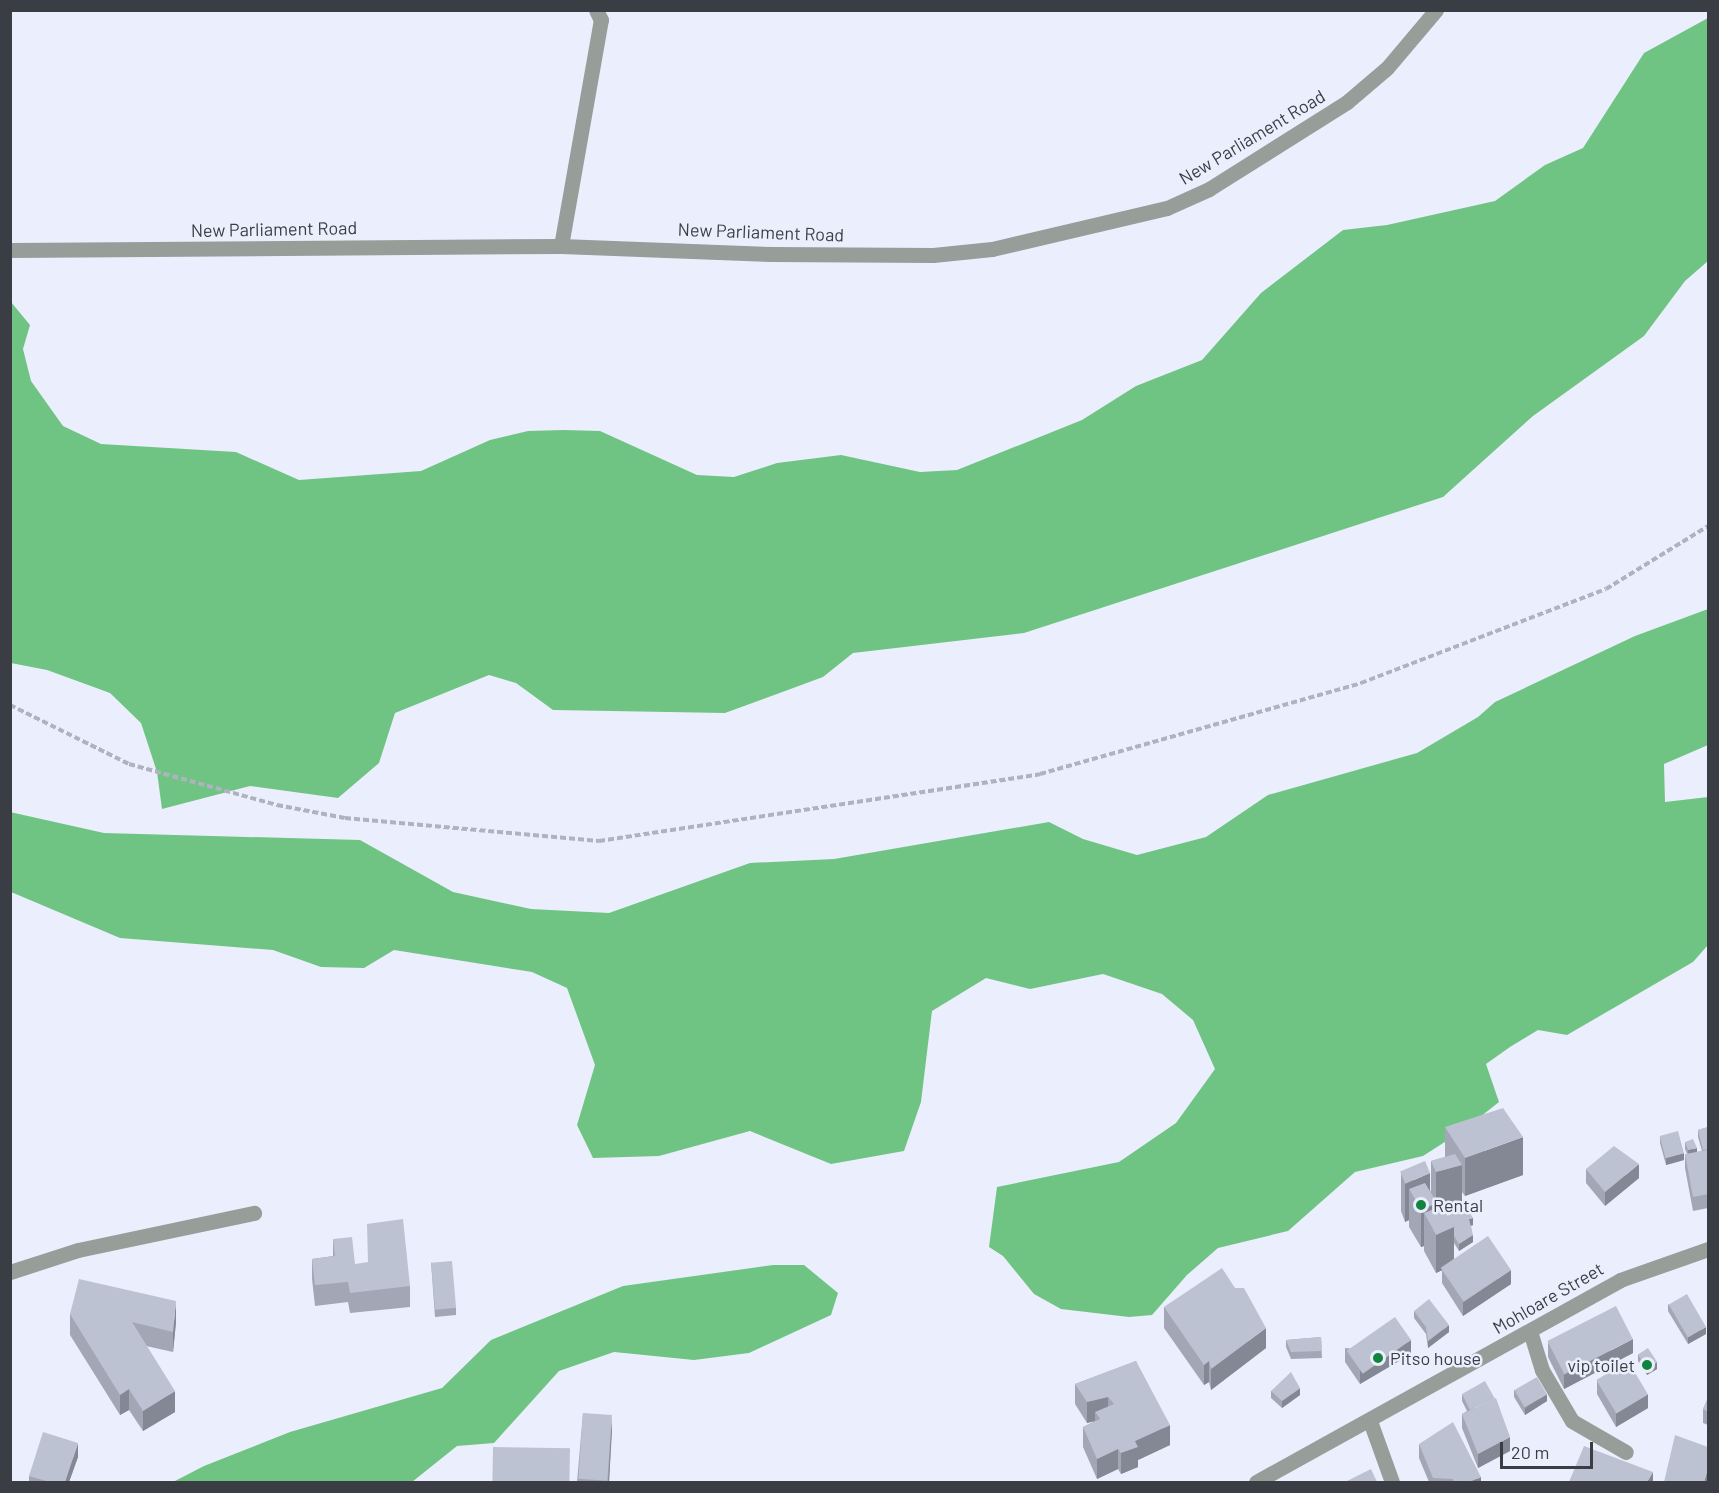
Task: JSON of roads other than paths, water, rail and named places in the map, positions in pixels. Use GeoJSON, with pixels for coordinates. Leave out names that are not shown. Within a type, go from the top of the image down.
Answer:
{"type":"FeatureCollection","features":[{"type":"Feature","properties":{"kind":"street","name":"New Parliament Road"},"geometry":{"type":"LineString","coordinates":[[10,250],[561,246],[772,254],[933,255],[992,249],[1167,208],[1209,189],[1347,102],[1387,69],[1436,10]]}},
{"type":"Feature","properties":{"kind":"street"},"geometry":{"type":"LineString","coordinates":[[561,246],[598,15]]}},
{"type":"Feature","properties":{"kind":"street"},"geometry":{"type":"LineString","coordinates":[[10,1272],[78,1250],[254,1213]]}},
{"type":"Feature","properties":{"kind":"street","name":"Mohloare Street"},"geometry":{"type":"LineString","coordinates":[[1256,1482],[1370,1421],[1620,1280],[1708,1249]]}},
{"type":"Feature","properties":{"kind":"street"},"geometry":{"type":"LineString","coordinates":[[1530,1331],[1542,1370],[1572,1421],[1626,1452]]}},
{"type":"Feature","properties":{"kind":"street"},"geometry":{"type":"LineString","coordinates":[[1370,1421],[1392,1482]]}},
{"type":"Feature","properties":{"kind":"place","name":"Rental"},"geometry":{"type":"Point","coordinates":[1421,1205]}},
{"type":"Feature","properties":{"kind":"place","name":"Pitso house"},"geometry":{"type":"Point","coordinates":[1378,1358]}},
{"type":"Feature","properties":{"kind":"place","name":"vip toilet"},"geometry":{"type":"Point","coordinates":[1647,1365]}}]}
